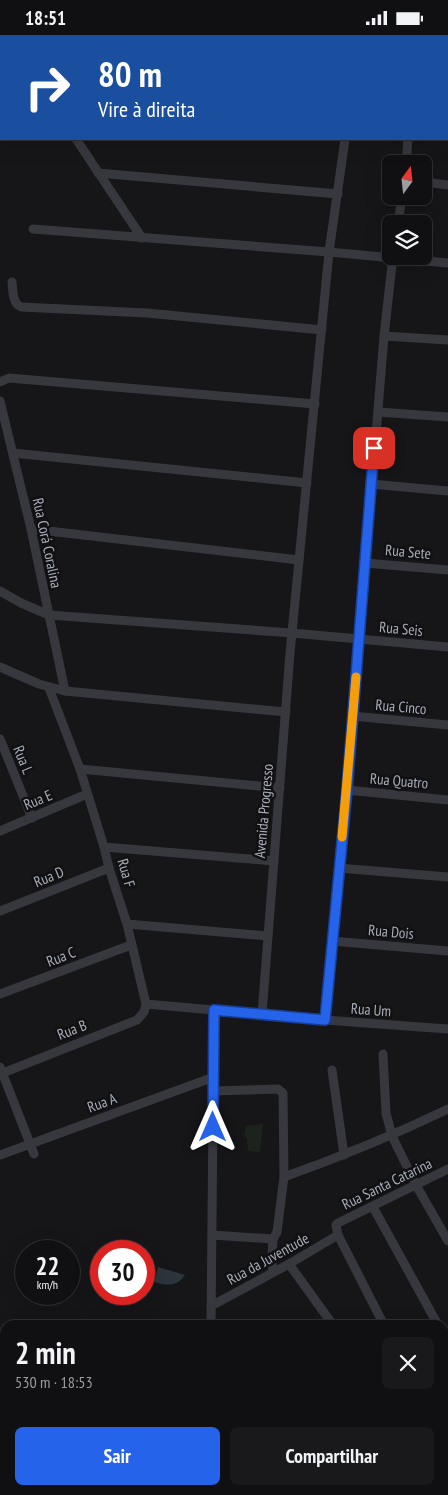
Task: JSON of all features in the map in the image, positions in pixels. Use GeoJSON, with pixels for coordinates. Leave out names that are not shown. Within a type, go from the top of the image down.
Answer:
{"type":"FeatureCollection","features":[{"type":"Feature","properties":{"kind":"street"},"geometry":{"type":"LineString","coordinates":[[77,140],[142,238]]}},
{"type":"Feature","properties":{"kind":"street","name":"Avenida Progresso"},"geometry":{"type":"LineString","coordinates":[[262,1014],[292,633],[329,252],[345,140]]}},
{"type":"Feature","properties":{"kind":"street"},"geometry":{"type":"LineString","coordinates":[[407,155],[408,140]]}},
{"type":"Feature","properties":{"kind":"street"},"geometry":{"type":"LineString","coordinates":[[98,173],[338,194]]}},
{"type":"Feature","properties":{"kind":"street"},"geometry":{"type":"LineString","coordinates":[[432,183],[448,185]]}},
{"type":"Feature","properties":{"kind":"street"},"geometry":{"type":"LineString","coordinates":[[33,229],[382,256]]}},
{"type":"Feature","properties":{"kind":"street"},"geometry":{"type":"LineString","coordinates":[[432,261],[448,263]]}},
{"type":"Feature","properties":{"kind":"street"},"geometry":{"type":"LineString","coordinates":[[325,1020],[338,868],[347,790],[384,335],[392,265]]}},
{"type":"Feature","properties":{"kind":"street"},"geometry":{"type":"LineString","coordinates":[[12,282],[15,302],[21,307],[147,313],[322,330]]}},
{"type":"Feature","properties":{"kind":"street"},"geometry":{"type":"LineString","coordinates":[[384,335],[448,340]]}},
{"type":"Feature","properties":{"kind":"street"},"geometry":{"type":"LineString","coordinates":[[0,382],[9,378],[315,404]]}},
{"type":"Feature","properties":{"kind":"street","name":"Rua Corá Coralina"},"geometry":{"type":"LineString","coordinates":[[0,401],[14,453],[65,691]]}},
{"type":"Feature","properties":{"kind":"street"},"geometry":{"type":"LineString","coordinates":[[378,412],[448,417]]}},
{"type":"Feature","properties":{"kind":"street"},"geometry":{"type":"LineString","coordinates":[[14,453],[307,483]]}},
{"type":"Feature","properties":{"kind":"street"},"geometry":{"type":"LineString","coordinates":[[371,484],[448,491]]}},
{"type":"Feature","properties":{"kind":"street"},"geometry":{"type":"LineString","coordinates":[[31,529],[299,560]]}},
{"type":"Feature","properties":{"kind":"street","name":"Rua Sete"},"geometry":{"type":"LineString","coordinates":[[365,563],[448,569]]}},
{"type":"Feature","properties":{"kind":"street","name":"Rua Seis"},"geometry":{"type":"LineString","coordinates":[[0,591],[48,615],[292,633],[448,647]]}},
{"type":"Feature","properties":{"kind":"street"},"geometry":{"type":"LineString","coordinates":[[0,667],[49,688],[65,691],[286,712]]}},
{"type":"Feature","properties":{"kind":"street","name":"Rua F"},"geometry":{"type":"LineString","coordinates":[[49,688],[80,769],[104,847],[127,924],[146,1004]]}},
{"type":"Feature","properties":{"kind":"street","name":"Rua Cinco"},"geometry":{"type":"LineString","coordinates":[[352,716],[448,725]]}},
{"type":"Feature","properties":{"kind":"street","name":"Rua L"},"geometry":{"type":"LineString","coordinates":[[0,739],[32,818]]}},
{"type":"Feature","properties":{"kind":"street"},"geometry":{"type":"LineString","coordinates":[[80,769],[280,788]]}},
{"type":"Feature","properties":{"kind":"street","name":"Rua Quatro"},"geometry":{"type":"LineString","coordinates":[[347,790],[448,800]]}},
{"type":"Feature","properties":{"kind":"street","name":"Rua E"},"geometry":{"type":"LineString","coordinates":[[0,831],[87,794]]}},
{"type":"Feature","properties":{"kind":"street"},"geometry":{"type":"LineString","coordinates":[[104,847],[274,861]]}},
{"type":"Feature","properties":{"kind":"street","name":"Rua D"},"geometry":{"type":"LineString","coordinates":[[0,911],[109,868]]}},
{"type":"Feature","properties":{"kind":"street"},"geometry":{"type":"LineString","coordinates":[[338,868],[448,877]]}},
{"type":"Feature","properties":{"kind":"street"},"geometry":{"type":"LineString","coordinates":[[127,924],[268,936]]}},
{"type":"Feature","properties":{"kind":"street","name":"Rua Dois"},"geometry":{"type":"LineString","coordinates":[[332,941],[448,951]]}},
{"type":"Feature","properties":{"kind":"street","name":"Rua C"},"geometry":{"type":"LineString","coordinates":[[0,994],[131,945]]}},
{"type":"Feature","properties":{"kind":"street"},"geometry":{"type":"LineString","coordinates":[[146,1004],[214,1010],[211,1320]]}},
{"type":"Feature","properties":{"kind":"street","name":"Rua B"},"geometry":{"type":"LineString","coordinates":[[1,1071],[137,1020],[144,1012],[146,1004]]}},
{"type":"Feature","properties":{"kind":"street","name":"Rua Um"},"geometry":{"type":"LineString","coordinates":[[214,1010],[448,1029]]}},
{"type":"Feature","properties":{"kind":"street"},"geometry":{"type":"LineString","coordinates":[[383,1054],[386,1113],[392,1136],[416,1185],[445,1229],[448,1241]]}},
{"type":"Feature","properties":{"kind":"street"},"geometry":{"type":"LineString","coordinates":[[332,1070],[344,1155]]}},
{"type":"Feature","properties":{"kind":"street"},"geometry":{"type":"LineString","coordinates":[[1,1071],[34,1154]]}},
{"type":"Feature","properties":{"kind":"street","name":"Rua A"},"geometry":{"type":"LineString","coordinates":[[0,1155],[214,1077]]}},
{"type":"Feature","properties":{"kind":"street"},"geometry":{"type":"LineString","coordinates":[[214,1091],[278,1089],[284,1093],[284,1177],[277,1232],[274,1239],[272,1272]]}},
{"type":"Feature","properties":{"kind":"street"},"geometry":{"type":"LineString","coordinates":[[284,1177],[392,1136],[448,1109]]}},
{"type":"Feature","properties":{"kind":"street","name":"Rua Santa Catarina"},"geometry":{"type":"LineString","coordinates":[[338,1235],[336,1227],[338,1223],[448,1169]]}},
{"type":"Feature","properties":{"kind":"street"},"geometry":{"type":"LineString","coordinates":[[373,1207],[435,1320]]}},
{"type":"Feature","properties":{"kind":"street"},"geometry":{"type":"LineString","coordinates":[[212,1235],[274,1239]]}},
{"type":"Feature","properties":{"kind":"street"},"geometry":{"type":"LineString","coordinates":[[338,1235],[381,1320]]}},
{"type":"Feature","properties":{"kind":"street","name":"Rua da Juventude"},"geometry":{"type":"LineString","coordinates":[[211,1306],[338,1235]]}},
{"type":"Feature","properties":{"kind":"street"},"geometry":{"type":"LineString","coordinates":[[289,1264],[326,1320]]}},
{"type":"Feature","properties":{"kind":"shaded area"},"geometry":{"type":"Polygon","coordinates":[[[263,1124],[260,1152],[248,1151],[247,1137],[244,1137],[246,1126],[263,1124]]]}},
{"type":"Feature","properties":{"kind":"shaded area"},"geometry":{"type":"Polygon","coordinates":[[[158,1267],[185,1275],[178,1282],[171,1285],[155,1282],[158,1267]]]}},
{"type":"Feature","properties":{"kind":"slow traffic"},"geometry":{"type":"LineString","coordinates":[[342,837],[356,677]]}},
{"type":"Feature","properties":{"kind":"route"},"geometry":{"type":"LineString","coordinates":[[213,1127],[214,1010],[325,1020],[336,886],[347,790],[374,448]]}}]}
